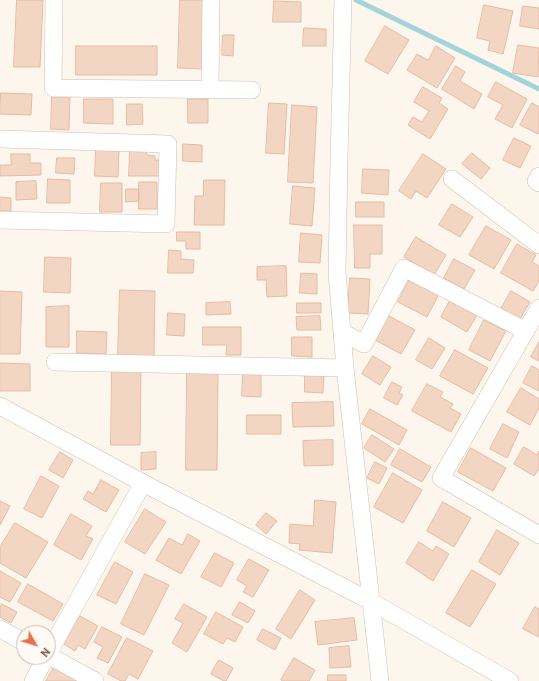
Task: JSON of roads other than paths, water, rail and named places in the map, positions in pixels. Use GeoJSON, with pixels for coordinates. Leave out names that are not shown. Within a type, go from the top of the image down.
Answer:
{"type":"FeatureCollection","features":[{"type":"Feature","properties":{"kind":"street"},"geometry":{"type":"LineString","coordinates":[[54,0],[53,88],[252,90]]}},
{"type":"Feature","properties":{"kind":"street"},"geometry":{"type":"LineString","coordinates":[[210,89],[211,0]]}},
{"type":"Feature","properties":{"kind":"street"},"geometry":{"type":"LineString","coordinates":[[343,0],[337,273],[345,368],[380,681]]}},
{"type":"Feature","properties":{"kind":"street"},"geometry":{"type":"LineString","coordinates":[[0,139],[168,144],[166,224],[0,220]]}},
{"type":"Feature","properties":{"kind":"street"},"geometry":{"type":"LineString","coordinates":[[539,176],[536,181],[539,183]]}},
{"type":"Feature","properties":{"kind":"street"},"geometry":{"type":"LineString","coordinates":[[452,179],[539,245]]}},
{"type":"Feature","properties":{"kind":"street"},"geometry":{"type":"LineString","coordinates":[[342,332],[364,344],[404,268],[526,331]]}},
{"type":"Feature","properties":{"kind":"street"},"geometry":{"type":"LineString","coordinates":[[539,308],[442,478],[539,534]]}},
{"type":"Feature","properties":{"kind":"street"},"geometry":{"type":"LineString","coordinates":[[55,362],[345,368]]}},
{"type":"Feature","properties":{"kind":"street"},"geometry":{"type":"LineString","coordinates":[[0,406],[143,483],[372,602],[510,681]]}},
{"type":"Feature","properties":{"kind":"street"},"geometry":{"type":"LineString","coordinates":[[56,641],[143,483]]}},
{"type":"Feature","properties":{"kind":"street"},"geometry":{"type":"LineString","coordinates":[[0,629],[16,638]]}},
{"type":"Feature","properties":{"kind":"street"},"geometry":{"type":"LineString","coordinates":[[56,659],[95,681]]}},
{"type":"Feature","properties":{"kind":"street"},"geometry":{"type":"LineString","coordinates":[[33,681],[42,665]]}},
{"type":"Feature","properties":{"kind":"waterway"},"geometry":{"type":"LineString","coordinates":[[356,0],[539,89]]}}]}
